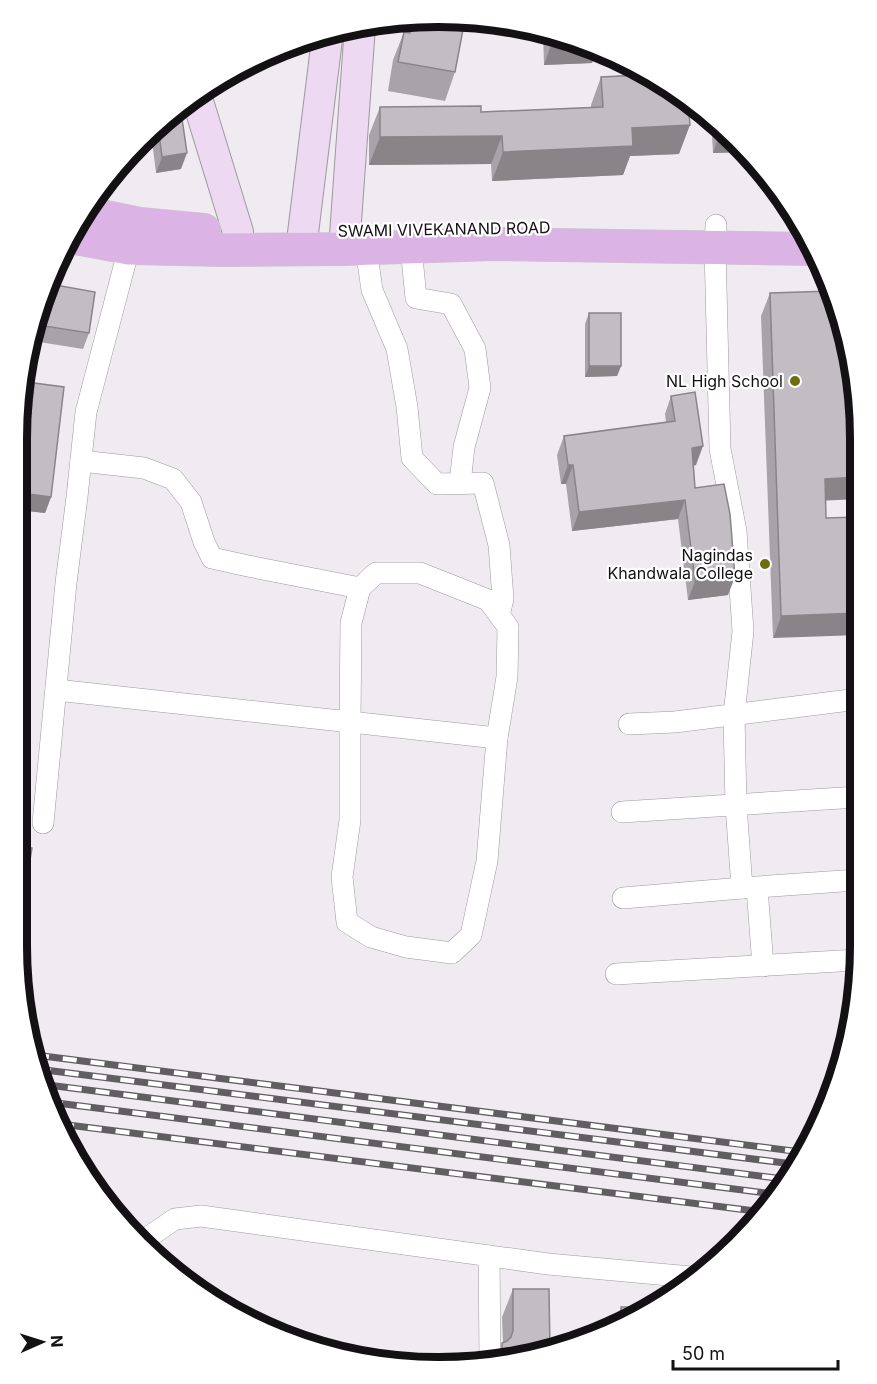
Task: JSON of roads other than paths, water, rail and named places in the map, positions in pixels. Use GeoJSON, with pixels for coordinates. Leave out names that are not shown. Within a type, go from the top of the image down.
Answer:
{"type":"FeatureCollection","features":[{"type":"Feature","properties":{"kind":"main road"},"geometry":{"type":"LineString","coordinates":[[352,243],[360,35]]}},
{"type":"Feature","properties":{"kind":"main road"},"geometry":{"type":"LineString","coordinates":[[302,240],[327,43]]}},
{"type":"Feature","properties":{"kind":"main road"},"geometry":{"type":"LineString","coordinates":[[199,104],[238,232]]}},
{"type":"Feature","properties":{"kind":"main road","name":"SWAMI VIVEKANAND ROAD"},"geometry":{"type":"LineString","coordinates":[[93,214],[140,224],[302,240],[411,247],[715,236],[792,229]]}},
{"type":"Feature","properties":{"kind":"main road","name":"SWAMI VIVEKANAND ROAD"},"geometry":{"type":"LineString","coordinates":[[352,243],[692,224],[715,236],[803,247]]}},
{"type":"Feature","properties":{"kind":"main road","name":"SWAMI VIVEKANAND ROAD"},"geometry":{"type":"LineString","coordinates":[[79,239],[129,249]]}},
{"type":"Feature","properties":{"kind":"main road","name":"SWAMI VIVEKANAND ROAD"},"geometry":{"type":"LineString","coordinates":[[72,251],[222,250],[302,240]]}},
{"type":"Feature","properties":{"kind":"street"},"geometry":{"type":"LineString","coordinates":[[715,236],[720,449],[736,531],[743,631],[734,715],[736,805],[763,966]]}},
{"type":"Feature","properties":{"kind":"street"},"geometry":{"type":"LineString","coordinates":[[352,243],[397,349],[407,407],[412,458],[437,484],[483,483],[499,545],[503,599],[499,615]]}},
{"type":"Feature","properties":{"kind":"street"},"geometry":{"type":"LineString","coordinates":[[411,247],[416,298],[450,304],[475,349],[480,388],[464,447],[460,483]]}},
{"type":"Feature","properties":{"kind":"street"},"geometry":{"type":"LineString","coordinates":[[43,823],[66,583],[86,412],[129,249]]}},
{"type":"Feature","properties":{"kind":"street"},"geometry":{"type":"LineString","coordinates":[[81,461],[144,468],[173,479],[191,502],[204,542],[212,558],[360,588]]}},
{"type":"Feature","properties":{"kind":"street"},"geometry":{"type":"LineString","coordinates":[[376,573],[420,573],[488,600],[499,615],[508,627],[507,677],[497,738],[487,861],[471,935],[452,953],[406,947],[371,937],[347,922],[342,877],[350,820],[351,623],[360,588],[376,573]]}},
{"type":"Feature","properties":{"kind":"street"},"geometry":{"type":"LineString","coordinates":[[56,690],[497,738]]}},
{"type":"Feature","properties":{"kind":"street"},"geometry":{"type":"LineString","coordinates":[[629,724],[675,722],[850,700]]}},
{"type":"Feature","properties":{"kind":"street"},"geometry":{"type":"LineString","coordinates":[[622,812],[850,798]]}},
{"type":"Feature","properties":{"kind":"street"},"geometry":{"type":"LineString","coordinates":[[623,898],[850,881]]}},
{"type":"Feature","properties":{"kind":"street"},"geometry":{"type":"LineString","coordinates":[[616,975],[849,960]]}},
{"type":"Feature","properties":{"kind":"street"},"geometry":{"type":"LineString","coordinates":[[149,1237],[175,1219],[201,1216],[548,1264],[683,1276]]}},
{"type":"Feature","properties":{"kind":"street"},"geometry":{"type":"LineString","coordinates":[[489,1256],[490,1353]]}},
{"type":"Feature","properties":{"kind":"railway"},"geometry":{"type":"LineString","coordinates":[[42,1056],[795,1151]]}},
{"type":"Feature","properties":{"kind":"railway"},"geometry":{"type":"LineString","coordinates":[[47,1070],[788,1163]]}},
{"type":"Feature","properties":{"kind":"railway"},"geometry":{"type":"LineString","coordinates":[[52,1085],[778,1178]]}},
{"type":"Feature","properties":{"kind":"railway"},"geometry":{"type":"LineString","coordinates":[[58,1103],[767,1193]]}},
{"type":"Feature","properties":{"kind":"railway"},"geometry":{"type":"LineString","coordinates":[[68,1125],[753,1211]]}},
{"type":"Feature","properties":{"kind":"place","name":"NL High School"},"geometry":{"type":"Point","coordinates":[795,381]}},
{"type":"Feature","properties":{"kind":"place","name":"Nagindas Khandwala College"},"geometry":{"type":"Point","coordinates":[765,564]}}]}
